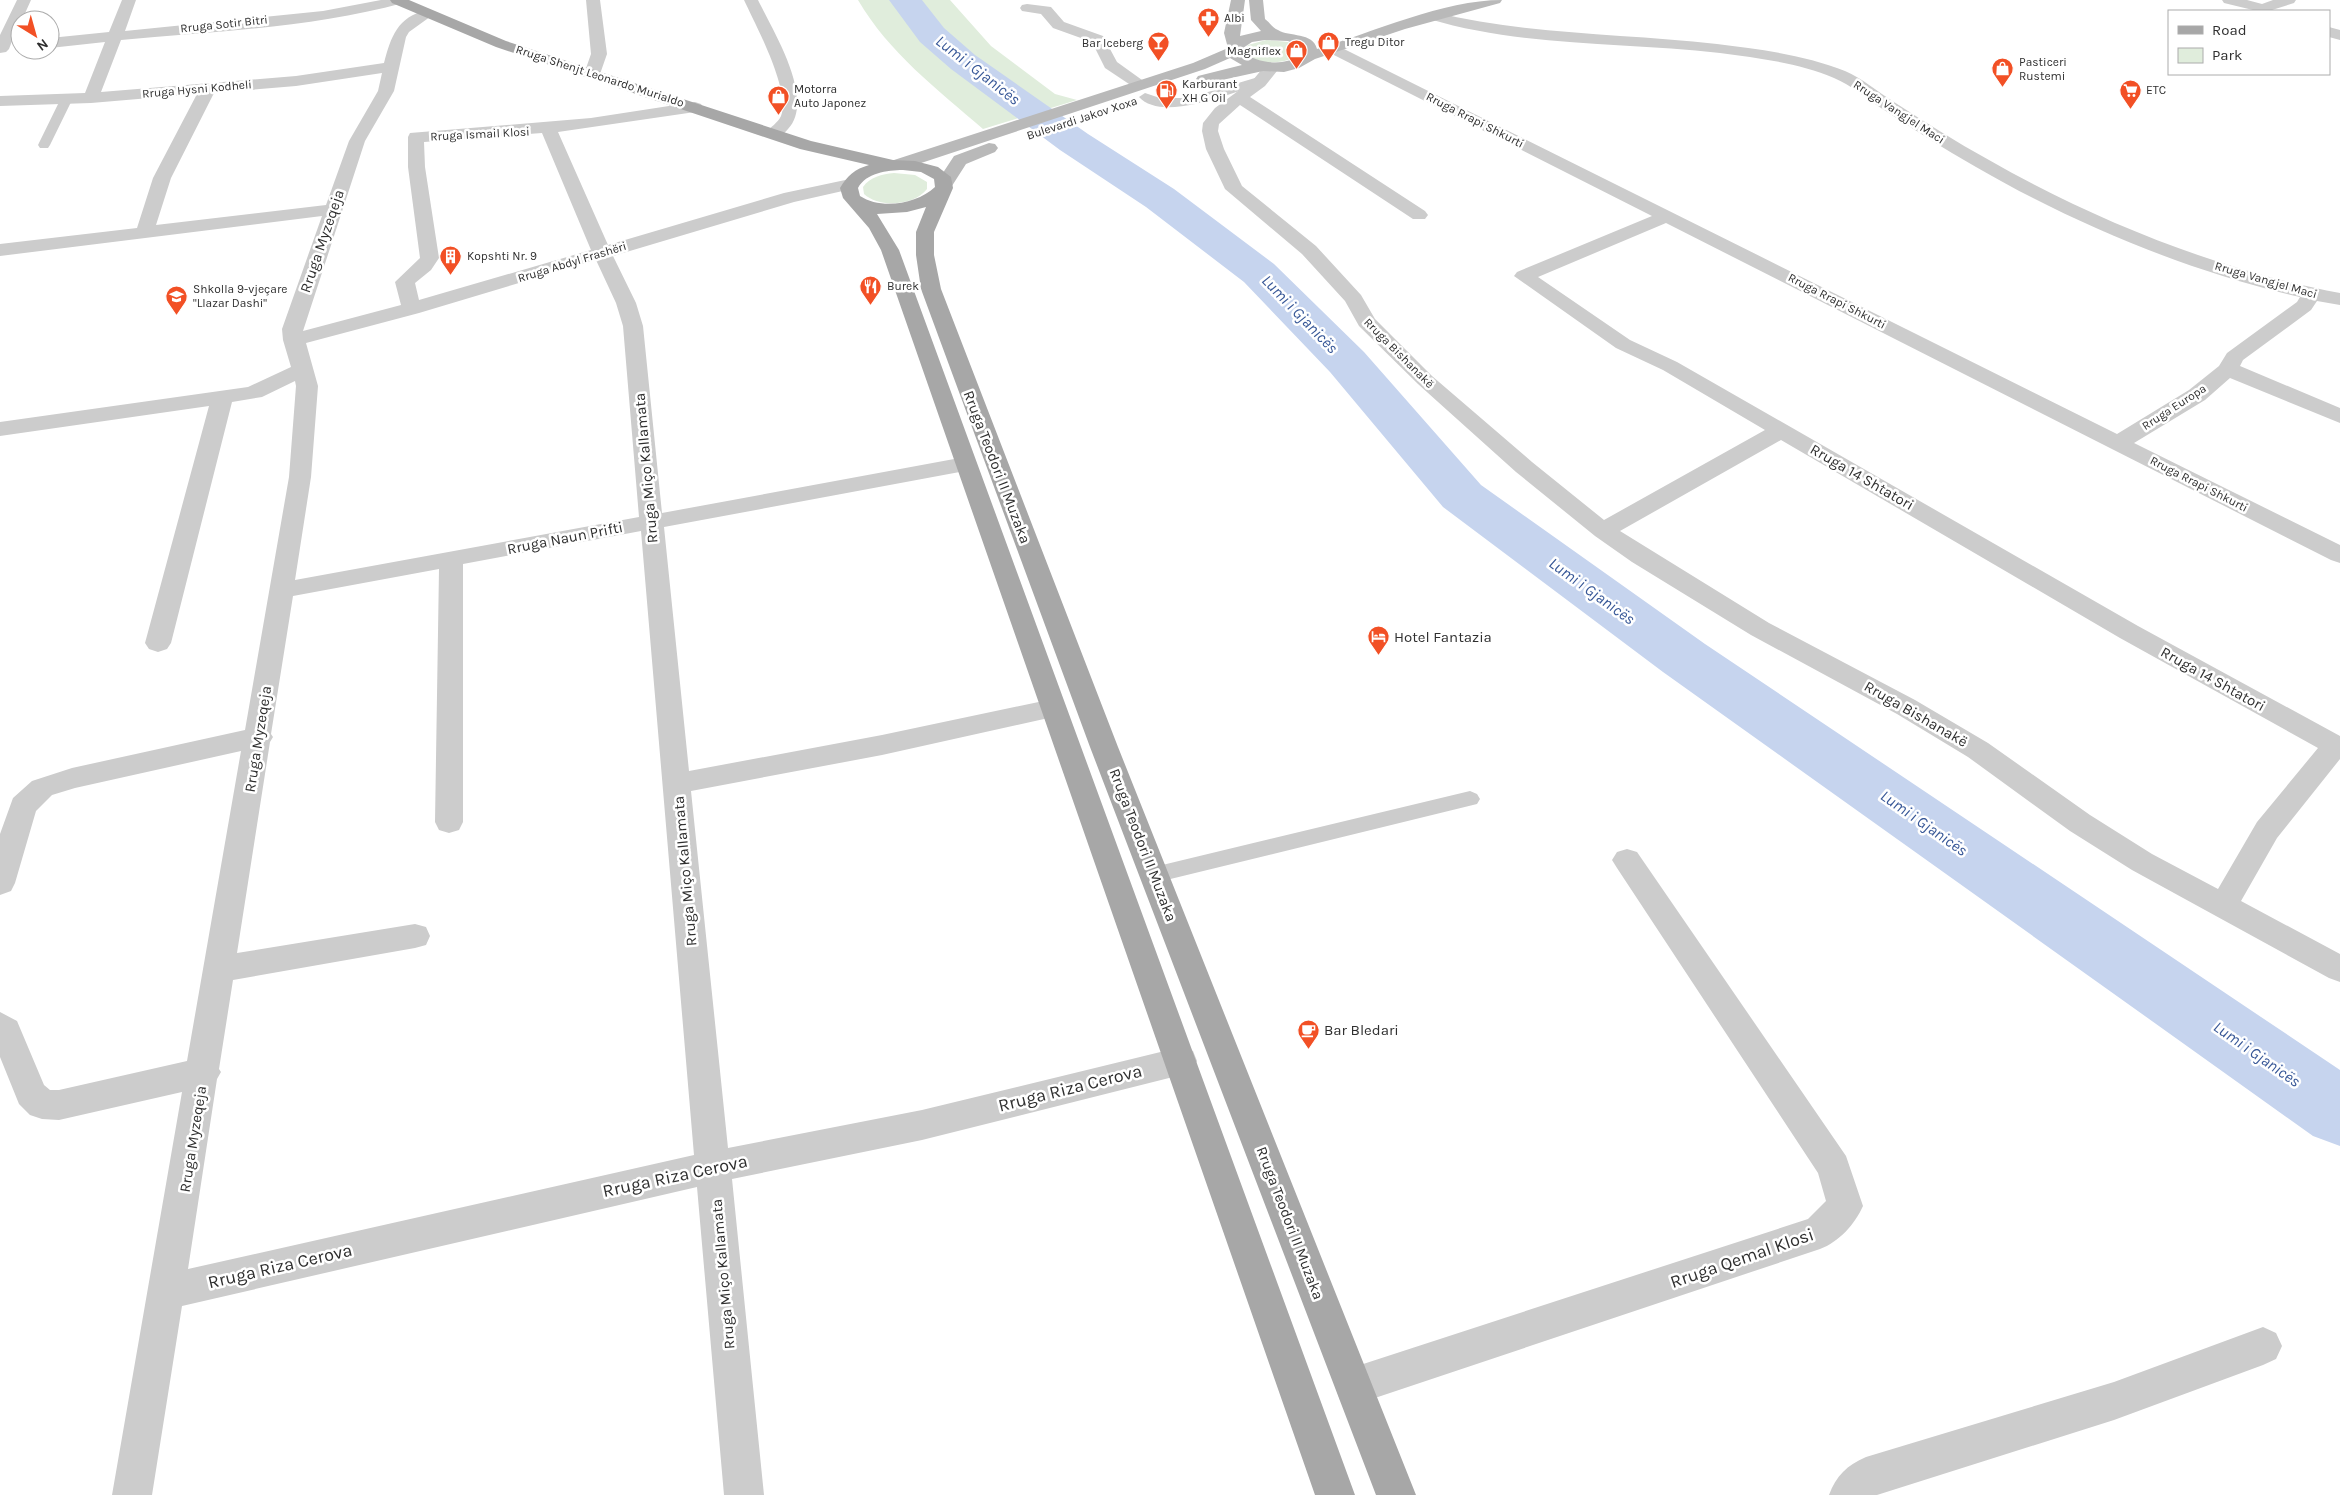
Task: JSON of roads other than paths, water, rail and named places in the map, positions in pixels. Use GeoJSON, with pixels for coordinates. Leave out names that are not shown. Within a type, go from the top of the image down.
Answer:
{"type":"FeatureCollection","features":[{"type":"Feature","properties":{"kind":"main road","name":"Rruga Shenjt Leonardo Murialdo"},"geometry":{"type":"LineString","coordinates":[[397,0],[501,44],[806,144],[896,166]]}},
{"type":"Feature","properties":{"kind":"main road"},"geometry":{"type":"LineString","coordinates":[[1238,0],[1232,33],[1236,55],[1246,62],[1267,70]]}},
{"type":"Feature","properties":{"kind":"main road"},"geometry":{"type":"LineString","coordinates":[[1256,0],[1258,20],[1274,35]]}},
{"type":"Feature","properties":{"kind":"main road"},"geometry":{"type":"LineString","coordinates":[[1400,26],[1495,0]]}},
{"type":"Feature","properties":{"kind":"main road","name":"Bulevardi Jakov Xoxa"},"geometry":{"type":"LineString","coordinates":[[896,166],[1010,134],[1083,117],[1218,60],[1248,38],[1274,35],[1300,40],[1400,26]]}},
{"type":"Feature","properties":{"kind":"main road","name":"Bulevardi Jakov Xoxa"},"geometry":{"type":"LineString","coordinates":[[943,188],[956,164],[965,157],[1068,108],[1228,72],[1267,70],[1296,64],[1310,56],[1375,36],[1400,26]]}},
{"type":"Feature","properties":{"kind":"main road"},"geometry":{"type":"LineString","coordinates":[[1300,40],[1309,46],[1310,56]]}},
{"type":"Feature","properties":{"kind":"main road","name":"Rruga Shenjt Leonardo Murialdo"},"geometry":{"type":"LineString","coordinates":[[806,144],[853,189]]}},
{"type":"Feature","properties":{"kind":"main road"},"geometry":{"type":"LineString","coordinates":[[896,166],[920,167],[933,171],[942,177],[943,188],[930,201],[905,208],[881,209],[853,189],[869,171],[896,166]]}},
{"type":"Feature","properties":{"kind":"main road","name":"Rruga Teodori II Muzaka"},"geometry":{"type":"LineString","coordinates":[[943,188],[925,232],[924,255],[931,289],[970,399],[1396,1495]]}},
{"type":"Feature","properties":{"kind":"main road","name":"Rruga Teodori II Muzaka"},"geometry":{"type":"LineString","coordinates":[[853,189],[890,250],[1335,1495]]}},
{"type":"Feature","properties":{"kind":"street"},"geometry":{"type":"LineString","coordinates":[[0,49],[24,0]]}},
{"type":"Feature","properties":{"kind":"street"},"geometry":{"type":"LineString","coordinates":[[91,98],[129,0]]}},
{"type":"Feature","properties":{"kind":"street","name":"Rruga Sotir Bitri"},"geometry":{"type":"LineString","coordinates":[[60,42],[323,14],[372,7],[397,0]]}},
{"type":"Feature","properties":{"kind":"street"},"geometry":{"type":"LineString","coordinates":[[592,74],[599,54],[593,0]]}},
{"type":"Feature","properties":{"kind":"street"},"geometry":{"type":"LineString","coordinates":[[751,0],[776,56],[791,97],[788,116],[774,133]]}},
{"type":"Feature","properties":{"kind":"street"},"geometry":{"type":"LineString","coordinates":[[2229,0],[2264,10],[2289,0]]}},
{"type":"Feature","properties":{"kind":"street","name":"Bulevardi Jakov Xoxa"},"geometry":{"type":"LineString","coordinates":[[1027,8],[1047,10],[1053,14],[1058,25],[1098,39],[1112,65],[1143,91]]}},
{"type":"Feature","properties":{"kind":"street","name":"Rruga Myzeqeja"},"geometry":{"type":"LineString","coordinates":[[132,1495],[168,1291],[300,477],[308,386],[293,340],[292,329],[357,141],[386,91],[398,37],[403,29],[427,14]]}},
{"type":"Feature","properties":{"kind":"street","name":"Rruga Vangjel Maci"},"geometry":{"type":"LineString","coordinates":[[1434,16],[1459,23],[1507,31],[1710,47],[1774,56],[1815,66],[1841,76],[1925,130],[2042,196],[2109,227],[2197,260],[2312,294],[2340,300]]}},
{"type":"Feature","properties":{"kind":"street","name":"Rruga Rrapi Shkurti"},"geometry":{"type":"LineString","coordinates":[[1333,49],[2340,555]]}},
{"type":"Feature","properties":{"kind":"street","name":"Rruga Hysni Kodheli"},"geometry":{"type":"LineString","coordinates":[[0,101],[91,98],[209,86],[296,81],[392,66]]}},
{"type":"Feature","properties":{"kind":"street","name":"Rruga Bishanakë"},"geometry":{"type":"LineString","coordinates":[[1267,70],[1240,98],[1213,119],[1210,131],[1224,171],[1234,189],[1241,197],[1288,231],[1327,268],[1354,299],[1366,322],[1425,380],[1524,468],[1604,531],[1641,557],[1760,629],[1906,707],[2017,776],[2105,840],[2222,906],[2340,969]]}},
{"type":"Feature","properties":{"kind":"street"},"geometry":{"type":"LineString","coordinates":[[145,232],[162,178],[209,86]]}},
{"type":"Feature","properties":{"kind":"street"},"geometry":{"type":"LineString","coordinates":[[1240,98],[1419,214]]}},
{"type":"Feature","properties":{"kind":"street","name":"Rruga Ismail Klosi"},"geometry":{"type":"LineString","coordinates":[[412,309],[406,290],[406,282],[430,258],[426,216],[416,170],[416,137],[549,130],[696,107]]}},
{"type":"Feature","properties":{"kind":"street","name":"Rruga Miço Kallamata"},"geometry":{"type":"LineString","coordinates":[[549,130],[626,303],[633,326],[744,1495]]}},
{"type":"Feature","properties":{"kind":"street","name":"Rruga Abdyl Frashëri"},"geometry":{"type":"LineString","coordinates":[[293,340],[412,309],[790,197],[853,189]]}},
{"type":"Feature","properties":{"kind":"street"},"geometry":{"type":"LineString","coordinates":[[0,250],[334,208]]}},
{"type":"Feature","properties":{"kind":"street","name":"Rruga 14 Shtatori"},"geometry":{"type":"LineString","coordinates":[[1668,216],[1524,276],[1622,344],[1670,366],[2129,632],[2338,747]]}},
{"type":"Feature","properties":{"kind":"street","name":"Rruga Europa"},"geometry":{"type":"LineString","coordinates":[[2118,443],[2197,395],[2228,369],[2234,357],[2304,306],[2312,294]]}},
{"type":"Feature","properties":{"kind":"street"},"geometry":{"type":"LineString","coordinates":[[0,429],[254,392],[303,369]]}},
{"type":"Feature","properties":{"kind":"street"},"geometry":{"type":"LineString","coordinates":[[2228,369],[2340,416]]}},
{"type":"Feature","properties":{"kind":"street"},"geometry":{"type":"LineString","coordinates":[[158,642],[222,398]]}},
{"type":"Feature","properties":{"kind":"street"},"geometry":{"type":"LineString","coordinates":[[1604,531],[1682,489],[1782,430]]}},
{"type":"Feature","properties":{"kind":"street","name":"Rruga Naun Prifti"},"geometry":{"type":"LineString","coordinates":[[283,590],[965,464]]}},
{"type":"Feature","properties":{"kind":"street"},"geometry":{"type":"LineString","coordinates":[[449,822],[451,559]]}},
{"type":"Feature","properties":{"kind":"street"},"geometry":{"type":"LineString","coordinates":[[676,784],[882,745],[1053,708]]}},
{"type":"Feature","properties":{"kind":"street"},"geometry":{"type":"LineString","coordinates":[[0,883],[23,806],[42,788],[72,778],[259,737]]}},
{"type":"Feature","properties":{"kind":"street"},"geometry":{"type":"LineString","coordinates":[[2222,906],[2267,830],[2338,747]]}},
{"type":"Feature","properties":{"kind":"street","name":"Rruga Qemal Klosi"},"geometry":{"type":"LineString","coordinates":[[1354,1386],[1820,1232],[1845,1206],[1834,1167],[1627,860]]}},
{"type":"Feature","properties":{"kind":"street"},"geometry":{"type":"LineString","coordinates":[[221,968],[415,936]]}},
{"type":"Feature","properties":{"kind":"street"},"geometry":{"type":"LineString","coordinates":[[0,1026],[6,1031],[31,1094],[42,1104],[60,1105],[204,1072]]}},
{"type":"Feature","properties":{"kind":"street","name":"Rruga Riza Cerova"},"geometry":{"type":"LineString","coordinates":[[168,1291],[713,1167],[922,1125],[1181,1061]]}},
{"type":"Feature","properties":{"kind":"street"},"geometry":{"type":"LineString","coordinates":[[1849,1495],[1866,1477],[2114,1401],[2263,1346]]}},
{"type":"Feature","properties":{"kind":"lane"},"geometry":{"type":"LineString","coordinates":[[44,145],[67,98]]}},
{"type":"Feature","properties":{"kind":"lane"},"geometry":{"type":"LineString","coordinates":[[1154,875],[1470,799]]}},
{"type":"Feature","properties":{"kind":"waterway","name":"Lumi i Gjanicës"},"geometry":{"type":"LineString","coordinates":[[905,0],[932,35],[963,62],[1074,142],[1160,198],[1259,273],[1347,362],[1462,496],[1684,658],[2340,1112]]}},
{"type":"Feature","properties":{"kind":"place","name":"Albi"},"geometry":{"type":"Point","coordinates":[1208,37]}},
{"type":"Feature","properties":{"kind":"place","name":"Tregu Ditor"},"geometry":{"type":"Point","coordinates":[1329,61]}},
{"type":"Feature","properties":{"kind":"place","name":"Bar Iceberg"},"geometry":{"type":"Point","coordinates":[1159,62]}},
{"type":"Feature","properties":{"kind":"place","name":"Magniflex"},"geometry":{"type":"Point","coordinates":[1297,70]}},
{"type":"Feature","properties":{"kind":"place","name":"Pasticeri Rustemi"},"geometry":{"type":"Point","coordinates":[2003,88]}},
{"type":"Feature","properties":{"kind":"place","name":"ETC"},"geometry":{"type":"Point","coordinates":[2130,109]}},
{"type":"Feature","properties":{"kind":"place","name":"Karburant XH G Oil"},"geometry":{"type":"Point","coordinates":[1166,110]}},
{"type":"Feature","properties":{"kind":"place","name":"Motorra Auto Japonez"},"geometry":{"type":"Point","coordinates":[778,115]}},
{"type":"Feature","properties":{"kind":"place","name":"Kopshti Nr. 9"},"geometry":{"type":"Point","coordinates":[451,275]}},
{"type":"Feature","properties":{"kind":"place","name":"Burek"},"geometry":{"type":"Point","coordinates":[871,305]}},
{"type":"Feature","properties":{"kind":"place","name":"Shkolla 9-vjeçare \"Llazar Dashi\""},"geometry":{"type":"Point","coordinates":[177,315]}},
{"type":"Feature","properties":{"kind":"place","name":"Hotel Fantazia"},"geometry":{"type":"Point","coordinates":[1378,656]}},
{"type":"Feature","properties":{"kind":"place","name":"Bar Bledari"},"geometry":{"type":"Point","coordinates":[1308,1049]}}]}
